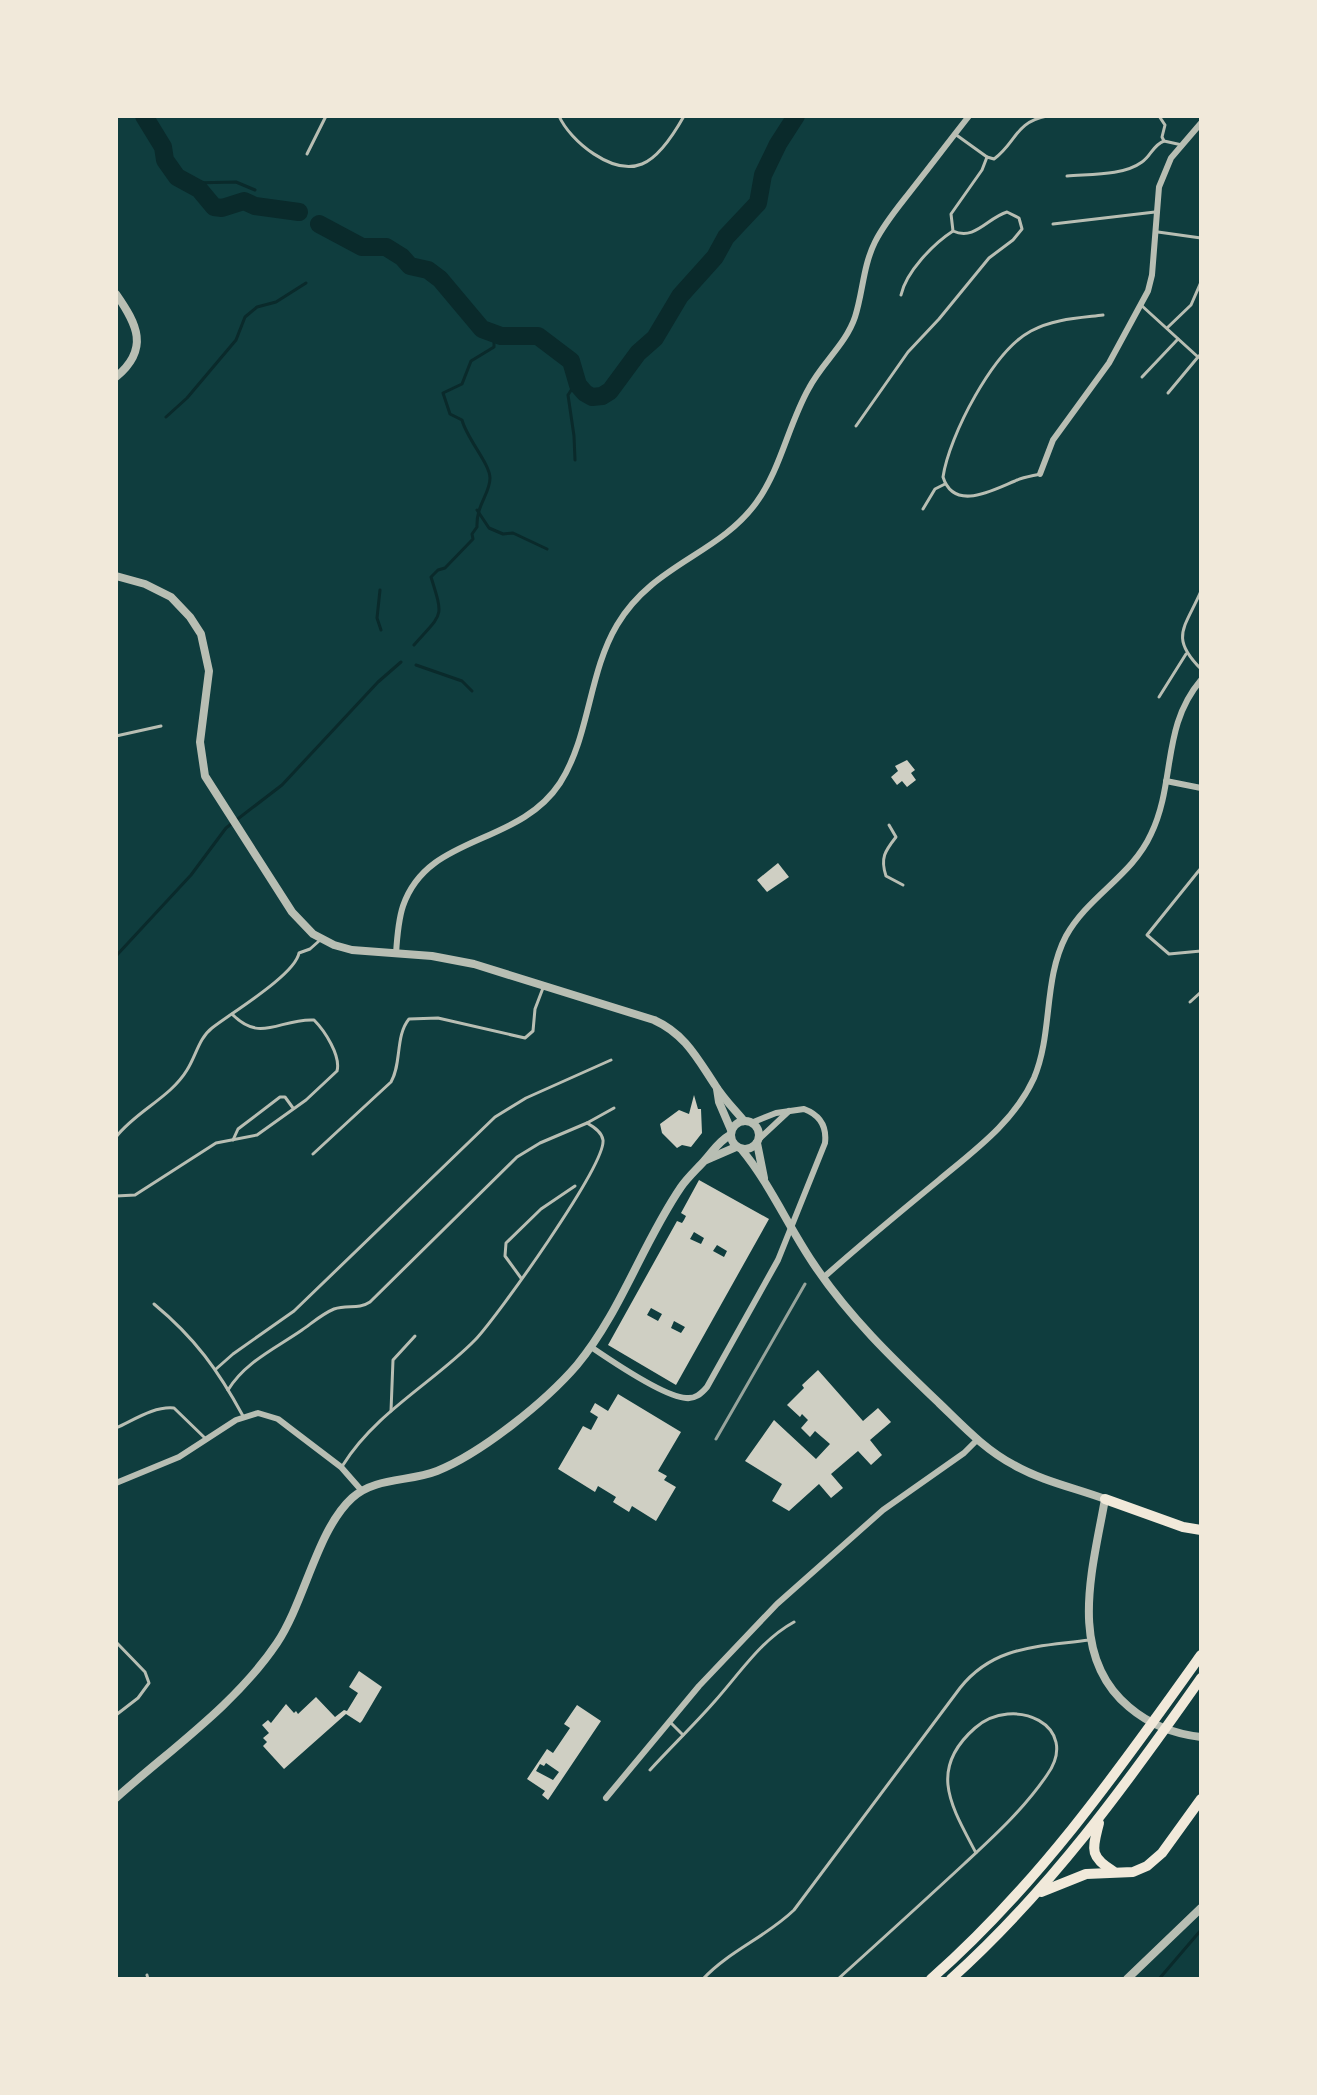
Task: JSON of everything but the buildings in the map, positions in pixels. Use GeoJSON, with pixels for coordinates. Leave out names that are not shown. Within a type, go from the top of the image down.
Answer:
{"type":"FeatureCollection","features":[{"type":"Feature","properties":{"kind":"highway"},"geometry":{"type":"LineString","coordinates":[[1105,1499],[1183,1527],[1201,1530]]}},
{"type":"Feature","properties":{"kind":"highway"},"geometry":{"type":"LineString","coordinates":[[1183,1527],[1201,1539]]}},
{"type":"Feature","properties":{"kind":"highway"},"geometry":{"type":"LineString","coordinates":[[931,1979],[1025,1887],[1141,1740],[1201,1655]]}},
{"type":"Feature","properties":{"kind":"highway"},"geometry":{"type":"LineString","coordinates":[[951,1979],[1035,1895],[1100,1817],[1201,1678]]}},
{"type":"Feature","properties":{"kind":"highway"},"geometry":{"type":"LineString","coordinates":[[1035,1895],[1086,1874],[1138,1870],[1155,1860],[1201,1799]]}},
{"type":"Feature","properties":{"kind":"highway"},"geometry":{"type":"LineString","coordinates":[[1100,1817],[1094,1847],[1098,1862],[1113,1871]]}},
{"type":"Feature","properties":{"kind":"street"},"geometry":{"type":"LineString","coordinates":[[396,954],[403,907],[422,874],[449,852],[501,832],[526,817],[541,806],[558,786],[574,754],[602,657],[626,612],[660,577],[721,537],[756,503],[809,388],[850,329],[868,257],[879,234],[969,116]]}},
{"type":"Feature","properties":{"kind":"street"},"geometry":{"type":"LineString","coordinates":[[1040,474],[1053,440],[1104,371],[1141,305],[1152,275],[1155,212],[1164,171],[1201,123]]}},
{"type":"Feature","properties":{"kind":"street"},"geometry":{"type":"LineString","coordinates":[[116,294],[131,317],[137,341],[130,363],[116,377]]}},
{"type":"Feature","properties":{"kind":"street"},"geometry":{"type":"LineString","coordinates":[[116,576],[153,587],[171,597],[201,634],[209,671],[200,730],[203,769],[211,788],[302,924],[321,939],[352,950],[466,962],[665,1025],[692,1049],[717,1088],[759,1132],[764,1179]]}},
{"type":"Feature","properties":{"kind":"street"},"geometry":{"type":"LineString","coordinates":[[823,1278],[993,1133],[1015,1110],[1039,1064],[1056,965],[1065,938],[1082,914],[1127,871],[1143,850],[1153,830],[1166,781],[1177,720],[1201,680]]}},
{"type":"Feature","properties":{"kind":"street"},"geometry":{"type":"LineString","coordinates":[[1166,781],[1200,786]]}},
{"type":"Feature","properties":{"kind":"street"},"geometry":{"type":"LineString","coordinates":[[717,1088],[719,1102],[739,1148],[764,1179],[823,1278],[877,1343],[978,1439],[1016,1467],[1105,1499],[1089,1602],[1089,1640],[1099,1668],[1123,1701],[1156,1725],[1183,1735],[1201,1737]]}},
{"type":"Feature","properties":{"kind":"street"},"geometry":{"type":"LineString","coordinates":[[116,1798],[218,1709],[266,1659],[297,1608],[342,1509],[376,1483],[437,1471],[468,1454],[545,1397],[591,1347],[676,1194],[690,1174],[737,1123],[800,1108],[809,1110],[821,1120],[825,1143],[771,1275],[704,1391],[691,1398],[673,1396],[591,1347]]}},
{"type":"Feature","properties":{"kind":"street"},"geometry":{"type":"LineString","coordinates":[[705,1160],[739,1148],[752,1148],[789,1111]]}},
{"type":"Feature","properties":{"kind":"street"},"geometry":{"type":"LineString","coordinates":[[116,1483],[179,1457],[243,1416],[258,1413],[278,1419],[341,1467],[362,1491]]}},
{"type":"Feature","properties":{"kind":"street"},"geometry":{"type":"LineString","coordinates":[[606,1798],[668,1721],[735,1647],[883,1510],[964,1453],[978,1439]]}},
{"type":"Feature","properties":{"kind":"street"},"geometry":{"type":"LineString","coordinates":[[1127,1979],[1201,1908]]}},
{"type":"Feature","properties":{"kind":"lane"},"geometry":{"type":"LineString","coordinates":[[307,154],[326,116]]}},
{"type":"Feature","properties":{"kind":"lane"},"geometry":{"type":"LineString","coordinates":[[559,116],[568,132],[588,150],[608,160],[632,166],[641,165],[656,154],[676,131],[684,116]]}},
{"type":"Feature","properties":{"kind":"lane"},"geometry":{"type":"LineString","coordinates":[[955,134],[990,160],[998,157],[1028,121],[1047,116]]}},
{"type":"Feature","properties":{"kind":"lane"},"geometry":{"type":"LineString","coordinates":[[1096,116],[1111,116]]}},
{"type":"Feature","properties":{"kind":"lane"},"geometry":{"type":"LineString","coordinates":[[1159,116],[1165,125],[1164,141]]}},
{"type":"Feature","properties":{"kind":"lane"},"geometry":{"type":"LineString","coordinates":[[1067,176],[1131,168],[1143,162],[1157,143],[1164,141],[1182,145]]}},
{"type":"Feature","properties":{"kind":"lane"},"geometry":{"type":"LineString","coordinates":[[856,426],[898,364],[989,258],[1018,236],[1023,227],[1017,217],[1007,212],[974,232],[960,234],[953,231],[951,214],[982,170],[987,157]]}},
{"type":"Feature","properties":{"kind":"lane"},"geometry":{"type":"LineString","coordinates":[[1053,224],[1155,212]]}},
{"type":"Feature","properties":{"kind":"lane"},"geometry":{"type":"LineString","coordinates":[[901,295],[910,276],[936,245],[953,231]]}},
{"type":"Feature","properties":{"kind":"lane"},"geometry":{"type":"LineString","coordinates":[[1154,232],[1201,238]]}},
{"type":"Feature","properties":{"kind":"lane"},"geometry":{"type":"LineString","coordinates":[[1167,328],[1191,305],[1201,282]]}},
{"type":"Feature","properties":{"kind":"lane"},"geometry":{"type":"LineString","coordinates":[[1141,305],[1200,355],[1168,393]]}},
{"type":"Feature","properties":{"kind":"lane"},"geometry":{"type":"LineString","coordinates":[[1040,474],[977,496],[959,495],[945,484],[943,477],[962,423],[979,390],[1006,350],[1024,335],[1047,324],[1103,315]]}},
{"type":"Feature","properties":{"kind":"lane"},"geometry":{"type":"LineString","coordinates":[[1142,377],[1178,339]]}},
{"type":"Feature","properties":{"kind":"lane"},"geometry":{"type":"LineString","coordinates":[[923,509],[935,489],[945,484]]}},
{"type":"Feature","properties":{"kind":"lane"},"geometry":{"type":"LineString","coordinates":[[1201,591],[1181,637],[1186,654],[1201,669]]}},
{"type":"Feature","properties":{"kind":"lane"},"geometry":{"type":"LineString","coordinates":[[1159,697],[1186,654]]}},
{"type":"Feature","properties":{"kind":"lane"},"geometry":{"type":"LineString","coordinates":[[116,736],[161,726]]}},
{"type":"Feature","properties":{"kind":"lane"},"geometry":{"type":"LineString","coordinates":[[889,825],[896,837],[883,854],[883,866],[886,876],[903,885]]}},
{"type":"Feature","properties":{"kind":"lane"},"geometry":{"type":"LineString","coordinates":[[1201,868],[1147,935],[1169,954],[1201,951]]}},
{"type":"Feature","properties":{"kind":"lane"},"geometry":{"type":"LineString","coordinates":[[116,1137],[128,1123],[175,1085],[188,1068],[206,1032],[283,975],[295,963],[299,953],[310,949],[321,939]]}},
{"type":"Feature","properties":{"kind":"lane"},"geometry":{"type":"LineString","coordinates":[[313,1154],[391,1082],[398,1068],[403,1026],[409,1019],[438,1018],[525,1038],[533,1031],[535,1009],[544,985]]}},
{"type":"Feature","properties":{"kind":"lane"},"geometry":{"type":"LineString","coordinates":[[1190,1002],[1201,992]]}},
{"type":"Feature","properties":{"kind":"lane"},"geometry":{"type":"LineString","coordinates":[[116,1196],[135,1195],[207,1148],[257,1135],[325,1084],[339,1065],[321,1028],[311,1019],[255,1029],[243,1025],[232,1014]]}},
{"type":"Feature","properties":{"kind":"lane"},"geometry":{"type":"LineString","coordinates":[[216,1369],[294,1311],[495,1117],[526,1098],[611,1060]]}},
{"type":"Feature","properties":{"kind":"lane"},"geometry":{"type":"LineString","coordinates":[[233,1140],[238,1129],[280,1097],[285,1097],[293,1108]]}},
{"type":"Feature","properties":{"kind":"lane"},"geometry":{"type":"LineString","coordinates":[[228,1390],[259,1357],[324,1314],[346,1306],[359,1308],[370,1302],[524,1152],[614,1108]]}},
{"type":"Feature","properties":{"kind":"lane"},"geometry":{"type":"LineString","coordinates":[[341,1467],[391,1411],[475,1340],[521,1278],[577,1198],[598,1158],[603,1140],[598,1131],[587,1123]]}},
{"type":"Feature","properties":{"kind":"lane"},"geometry":{"type":"LineString","coordinates":[[521,1278],[505,1256],[506,1243],[541,1209],[575,1186]]}},
{"type":"Feature","properties":{"kind":"lane"},"geometry":{"type":"LineString","coordinates":[[154,1304],[193,1340],[216,1369],[243,1416]]}},
{"type":"Feature","properties":{"kind":"lane"},"geometry":{"type":"LineString","coordinates":[[391,1411],[393,1360],[415,1336]]}},
{"type":"Feature","properties":{"kind":"lane"},"geometry":{"type":"LineString","coordinates":[[116,1428],[158,1409],[170,1407],[207,1441]]}},
{"type":"Feature","properties":{"kind":"lane"},"geometry":{"type":"LineString","coordinates":[[650,1770],[762,1645],[774,1633],[794,1622]]}},
{"type":"Feature","properties":{"kind":"lane"},"geometry":{"type":"LineString","coordinates":[[703,1979],[714,1967],[773,1928],[794,1910],[977,1669],[1003,1654],[1089,1640]]}},
{"type":"Feature","properties":{"kind":"lane"},"geometry":{"type":"LineString","coordinates":[[116,1642],[145,1672],[149,1683],[138,1698],[116,1715]]}},
{"type":"Feature","properties":{"kind":"lane"},"geometry":{"type":"LineString","coordinates":[[838,1979],[976,1853],[1028,1800],[1057,1759],[1053,1737],[1038,1718],[1011,1713],[995,1715],[970,1733],[951,1756],[947,1786],[950,1805],[976,1853]]}},
{"type":"Feature","properties":{"kind":"lane"},"geometry":{"type":"LineString","coordinates":[[668,1721],[683,1735]]}},
{"type":"Feature","properties":{"kind":"waterway"},"geometry":{"type":"LineString","coordinates":[[144,116],[163,147],[165,160],[177,177],[199,189],[214,207],[222,208],[244,201],[255,206],[299,212]]}},
{"type":"Feature","properties":{"kind":"waterway"},"geometry":{"type":"LineString","coordinates":[[319,224],[362,247],[386,247],[410,266],[428,270],[440,279],[482,329],[501,336],[538,336],[571,361],[578,385],[585,393],[592,397],[602,396],[610,391],[638,353],[655,338],[680,296],[715,257],[726,237],[758,203],[763,175],[796,116]]}},
{"type":"Feature","properties":{"kind":"waterway"},"geometry":{"type":"LineString","coordinates":[[192,183],[236,182],[255,190]]}},
{"type":"Feature","properties":{"kind":"waterway"},"geometry":{"type":"LineString","coordinates":[[166,417],[187,398],[236,340],[245,317],[257,307],[276,302],[306,283]]}},
{"type":"Feature","properties":{"kind":"waterway"},"geometry":{"type":"LineString","coordinates":[[414,645],[438,614],[438,601],[431,577],[445,568],[473,539],[490,478],[462,420],[450,414],[443,393],[462,384],[471,361],[494,347],[494,334]]}},
{"type":"Feature","properties":{"kind":"waterway"},"geometry":{"type":"LineString","coordinates":[[575,460],[568,395],[577,381]]}},
{"type":"Feature","properties":{"kind":"waterway"},"geometry":{"type":"LineString","coordinates":[[477,510],[489,528],[503,534],[513,533],[547,549]]}},
{"type":"Feature","properties":{"kind":"waterway"},"geometry":{"type":"LineString","coordinates":[[380,590],[377,618],[381,630]]}},
{"type":"Feature","properties":{"kind":"waterway"},"geometry":{"type":"LineString","coordinates":[[116,956],[191,875],[226,828],[282,785],[378,682],[401,662]]}},
{"type":"Feature","properties":{"kind":"waterway"},"geometry":{"type":"LineString","coordinates":[[416,665],[462,681],[472,691]]}},
{"type":"Feature","properties":{"kind":"waterway"},"geometry":{"type":"LineString","coordinates":[[1159,1979],[1201,1930]]}},
{"type":"Feature","properties":{"kind":"railway"},"geometry":{"type":"LineString","coordinates":[[716,1439],[805,1284]]}}]}
